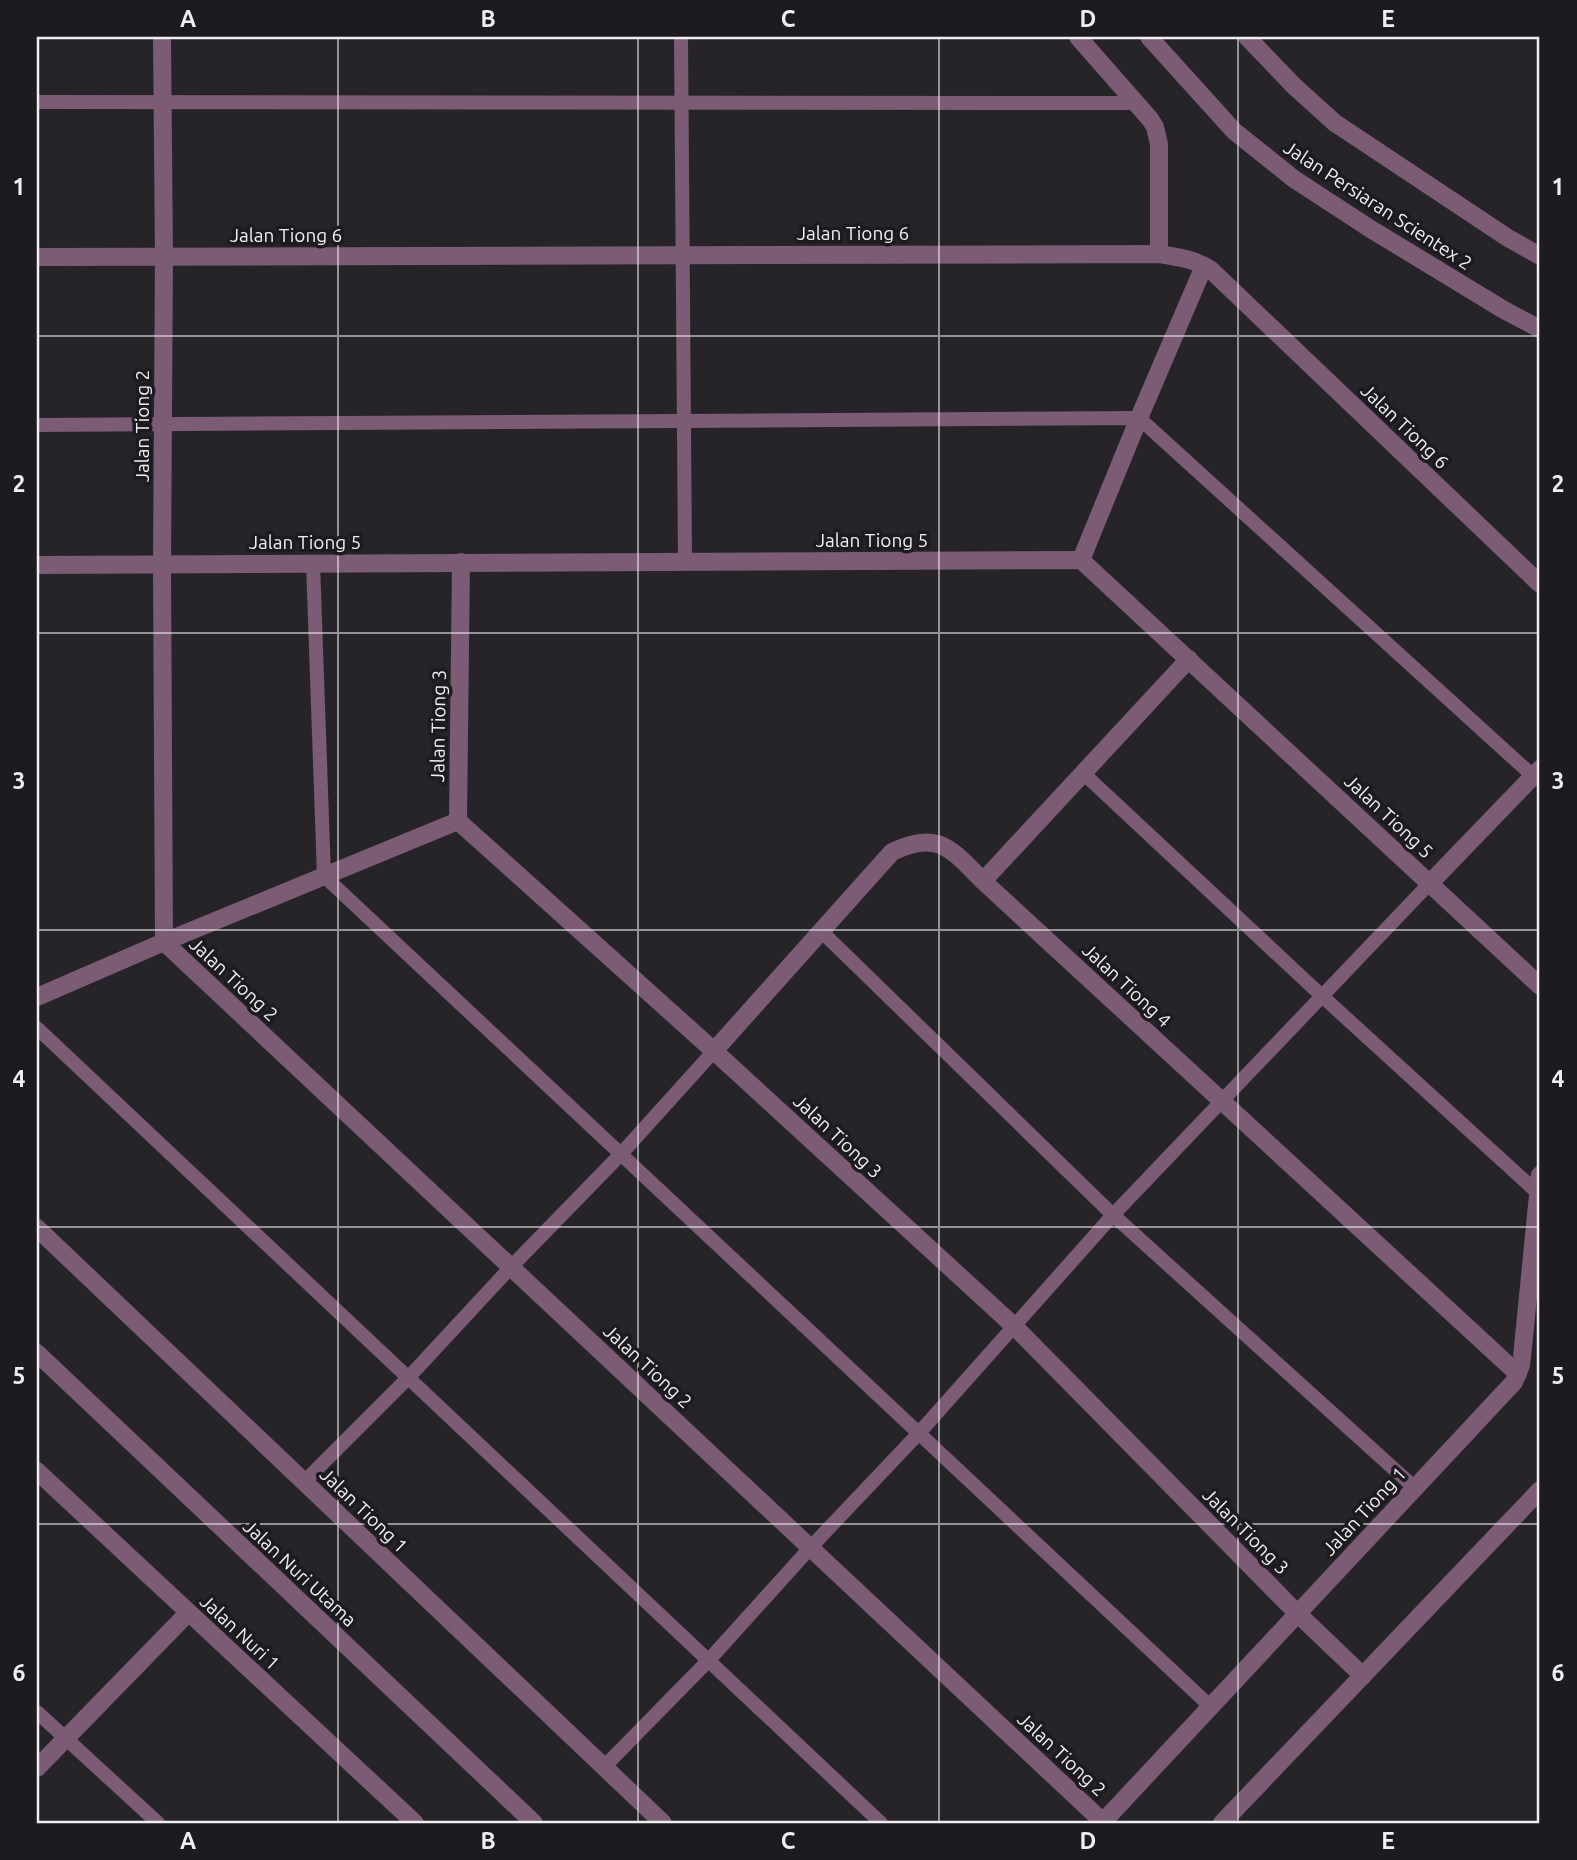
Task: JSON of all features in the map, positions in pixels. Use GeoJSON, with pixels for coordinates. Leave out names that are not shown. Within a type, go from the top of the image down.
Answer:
{"type":"FeatureCollection","features":[{"type":"Feature","properties":{"kind":"street","name":"Jalan Tiong 2"},"geometry":{"type":"LineString","coordinates":[[162,37],[164,942],[1103,1822]]}},
{"type":"Feature","properties":{"kind":"street"},"geometry":{"type":"LineString","coordinates":[[1079,37],[1150,119],[1158,135],[1159,254]]}},
{"type":"Feature","properties":{"kind":"street","name":"Jalan Persiaran Scientex 2"},"geometry":{"type":"LineString","coordinates":[[1149,37],[1234,131],[1294,179],[1459,283],[1540,329]]}},
{"type":"Feature","properties":{"kind":"street"},"geometry":{"type":"LineString","coordinates":[[1247,37],[1335,124],[1508,238],[1540,256]]}},
{"type":"Feature","properties":{"kind":"street","name":"Jalan Tiong 6"},"geometry":{"type":"LineString","coordinates":[[37,257],[1159,254],[1198,262],[1540,584]]}},
{"type":"Feature","properties":{"kind":"street"},"geometry":{"type":"LineString","coordinates":[[1082,560],[1204,266]]}},
{"type":"Feature","properties":{"kind":"street","name":"Jalan Tiong 5"},"geometry":{"type":"LineString","coordinates":[[37,565],[1082,560],[1540,986]]}},
{"type":"Feature","properties":{"kind":"street","name":"Jalan Tiong 3"},"geometry":{"type":"LineString","coordinates":[[461,562],[458,821],[715,1051],[1014,1326],[1297,1613],[1363,1676]]}},
{"type":"Feature","properties":{"kind":"street"},"geometry":{"type":"LineString","coordinates":[[983,881],[1188,659]]}},
{"type":"Feature","properties":{"kind":"street"},"geometry":{"type":"LineString","coordinates":[[1430,883],[1536,772]]}},
{"type":"Feature","properties":{"kind":"street"},"geometry":{"type":"LineString","coordinates":[[164,942],[458,821]]}},
{"type":"Feature","properties":{"kind":"street","name":"Jalan Tiong 4"},"geometry":{"type":"LineString","coordinates":[[715,1051],[892,852],[910,843],[927,842],[944,846],[958,856],[1518,1374]]}},
{"type":"Feature","properties":{"kind":"street","name":"Jalan Tiong 2"},"geometry":{"type":"LineString","coordinates":[[37,997],[164,942]]}},
{"type":"Feature","properties":{"kind":"street","name":"Jalan Tiong 1"},"geometry":{"type":"LineString","coordinates":[[1103,1822],[1508,1388],[1518,1374],[1522,1357],[1540,1175]]}},
{"type":"Feature","properties":{"kind":"street","name":"Jalan Tiong 1"},"geometry":{"type":"LineString","coordinates":[[37,1228],[663,1823]]}},
{"type":"Feature","properties":{"kind":"street","name":"Jalan Nuri Utama"},"geometry":{"type":"LineString","coordinates":[[37,1353],[534,1823]]}},
{"type":"Feature","properties":{"kind":"street","name":"Jalan Nuri 1"},"geometry":{"type":"LineString","coordinates":[[37,1471],[415,1823]]}},
{"type":"Feature","properties":{"kind":"street"},"geometry":{"type":"LineString","coordinates":[[1222,1823],[1540,1490]]}},
{"type":"Feature","properties":{"kind":"street"},"geometry":{"type":"LineString","coordinates":[[37,1768],[188,1612]]}},
{"type":"Feature","properties":{"kind":"lane"},"geometry":{"type":"LineString","coordinates":[[681,37],[684,562]]}},
{"type":"Feature","properties":{"kind":"lane"},"geometry":{"type":"LineString","coordinates":[[37,102],[1136,103]]}},
{"type":"Feature","properties":{"kind":"lane"},"geometry":{"type":"LineString","coordinates":[[37,425],[1139,418],[1536,772]]}},
{"type":"Feature","properties":{"kind":"lane"},"geometry":{"type":"LineString","coordinates":[[313,563],[324,876],[1211,1707]]}},
{"type":"Feature","properties":{"kind":"lane"},"geometry":{"type":"LineString","coordinates":[[1083,773],[1539,1194]]}},
{"type":"Feature","properties":{"kind":"lane"},"geometry":{"type":"LineString","coordinates":[[604,1767],[708,1661],[919,1433],[1113,1215],[1430,883]]}},
{"type":"Feature","properties":{"kind":"lane"},"geometry":{"type":"LineString","coordinates":[[821,931],[1113,1215],[1415,1488]]}},
{"type":"Feature","properties":{"kind":"lane"},"geometry":{"type":"LineString","coordinates":[[37,1028],[880,1823]]}},
{"type":"Feature","properties":{"kind":"lane"},"geometry":{"type":"LineString","coordinates":[[304,1482],[409,1377],[715,1051]]}},
{"type":"Feature","properties":{"kind":"lane"},"geometry":{"type":"LineString","coordinates":[[37,1712],[158,1823]]}}]}
